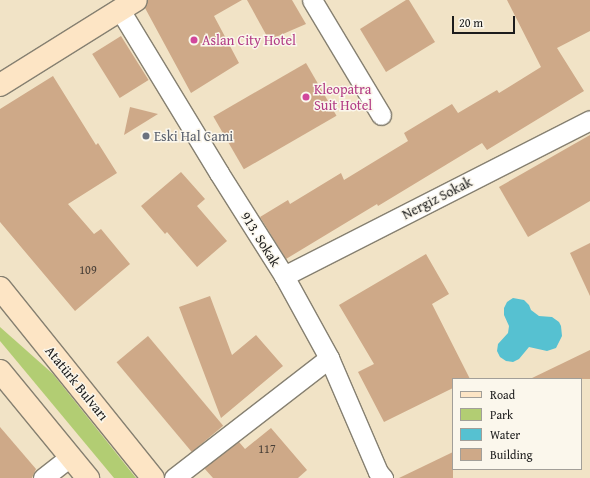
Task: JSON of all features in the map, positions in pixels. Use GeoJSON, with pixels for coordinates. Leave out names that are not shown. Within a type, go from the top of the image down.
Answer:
{"type":"FeatureCollection","features":[{"type":"Feature","properties":{"kind":"street"},"geometry":{"type":"LineString","coordinates":[[312,0],[382,115]]}},
{"type":"Feature","properties":{"kind":"street"},"geometry":{"type":"LineString","coordinates":[[0,85],[128,5]]}},
{"type":"Feature","properties":{"kind":"street","name":"913. Sokak"},"geometry":{"type":"LineString","coordinates":[[128,5],[219,173],[284,276],[329,358],[378,472],[383,478]]}},
{"type":"Feature","properties":{"kind":"street","name":"Nergiz Sokak"},"geometry":{"type":"LineString","coordinates":[[284,276],[590,120]]}},
{"type":"Feature","properties":{"kind":"street","name":"Atatürk Bulvarı"},"geometry":{"type":"LineString","coordinates":[[0,288],[153,478]]}},
{"type":"Feature","properties":{"kind":"street"},"geometry":{"type":"LineString","coordinates":[[174,478],[329,358]]}},
{"type":"Feature","properties":{"kind":"street"},"geometry":{"type":"LineString","coordinates":[[0,371],[88,478]]}},
{"type":"Feature","properties":{"kind":"street"},"geometry":{"type":"LineString","coordinates":[[43,478],[70,457]]}},
{"type":"Feature","properties":{"kind":"green space"},"geometry":{"type":"Polygon","coordinates":[[[0,327],[53,374],[136,478],[114,478],[0,341],[0,327]]]}},
{"type":"Feature","properties":{"kind":"water"},"geometry":{"type":"Polygon","coordinates":[[[513,298],[524,300],[529,305],[531,310],[539,316],[552,317],[559,322],[562,336],[556,348],[547,351],[529,347],[519,359],[513,362],[506,361],[500,357],[497,351],[498,344],[508,333],[509,326],[504,315],[504,308],[507,302],[513,298]]]}},
{"type":"Feature","properties":{"kind":"building","name":"Aslan City Hotel"},"geometry":{"type":"Polygon","coordinates":[[[148,0],[242,0],[214,16],[239,63],[191,93],[145,8],[148,0]]]}},
{"type":"Feature","properties":{"kind":"building"},"geometry":{"type":"Polygon","coordinates":[[[247,0],[292,0],[306,24],[269,40],[247,0]]]}},
{"type":"Feature","properties":{"kind":"building"},"geometry":{"type":"Polygon","coordinates":[[[406,0],[409,0],[435,42],[386,72],[360,29],[406,0]]]}},
{"type":"Feature","properties":{"kind":"building"},"geometry":{"type":"Polygon","coordinates":[[[507,0],[590,0],[590,31],[557,48],[584,91],[487,150],[482,143],[378,206],[377,204],[286,259],[260,217],[288,200],[290,204],[341,173],[344,180],[408,141],[404,133],[452,104],[458,113],[497,90],[499,93],[541,67],[507,0]]]}},
{"type":"Feature","properties":{"kind":"building"},"geometry":{"type":"Polygon","coordinates":[[[121,36],[149,80],[120,98],[92,54],[121,36]]]}},
{"type":"Feature","properties":{"kind":"building"},"geometry":{"type":"Polygon","coordinates":[[[306,63],[336,116],[244,169],[213,116],[306,63]]]}},
{"type":"Feature","properties":{"kind":"building"},"geometry":{"type":"Polygon","coordinates":[[[53,76],[96,145],[98,143],[117,173],[68,204],[94,234],[101,229],[130,264],[75,311],[0,222],[0,109],[53,76]]]}},
{"type":"Feature","properties":{"kind":"building"},"geometry":{"type":"Polygon","coordinates":[[[130,107],[158,114],[124,135],[130,107]]]}},
{"type":"Feature","properties":{"kind":"building"},"geometry":{"type":"Polygon","coordinates":[[[590,135],[590,201],[528,237],[499,187],[590,135]]]}},
{"type":"Feature","properties":{"kind":"building"},"geometry":{"type":"Polygon","coordinates":[[[181,172],[205,199],[197,206],[227,241],[197,267],[167,232],[165,234],[141,206],[181,172]]]}},
{"type":"Feature","properties":{"kind":"building"},"geometry":{"type":"Polygon","coordinates":[[[590,243],[590,296],[570,253],[590,243]]]}},
{"type":"Feature","properties":{"kind":"building"},"geometry":{"type":"Polygon","coordinates":[[[426,254],[449,294],[432,304],[469,378],[452,378],[452,388],[384,422],[358,372],[374,364],[339,305],[426,254]]]}},
{"type":"Feature","properties":{"kind":"building"},"geometry":{"type":"Polygon","coordinates":[[[210,296],[232,355],[256,335],[283,366],[221,418],[179,307],[210,296]]]}},
{"type":"Feature","properties":{"kind":"building"},"geometry":{"type":"Polygon","coordinates":[[[148,336],[223,426],[192,452],[117,362],[148,336]]]}},
{"type":"Feature","properties":{"kind":"building"},"geometry":{"type":"Polygon","coordinates":[[[590,350],[590,379],[532,378],[590,350]]]}},
{"type":"Feature","properties":{"kind":"building"},"geometry":{"type":"Polygon","coordinates":[[[0,427],[36,469],[32,478],[0,478],[0,427]]]}},
{"type":"Feature","properties":{"kind":"building"},"geometry":{"type":"Polygon","coordinates":[[[271,428],[307,470],[298,478],[213,478],[204,468],[239,442],[245,449],[271,428]]]}},
{"type":"Feature","properties":{"kind":"building"},"geometry":{"type":"Polygon","coordinates":[[[452,452],[453,478],[399,478],[452,452]]]}},
{"type":"Feature","properties":{"kind":"place","name":"Aslan City Hotel"},"geometry":{"type":"Point","coordinates":[194,40]}},
{"type":"Feature","properties":{"kind":"place","name":"Kleopatra Suit Hotel"},"geometry":{"type":"Point","coordinates":[306,97]}},
{"type":"Feature","properties":{"kind":"place","name":"Eski Hal Cami"},"geometry":{"type":"Point","coordinates":[146,136]}}]}
